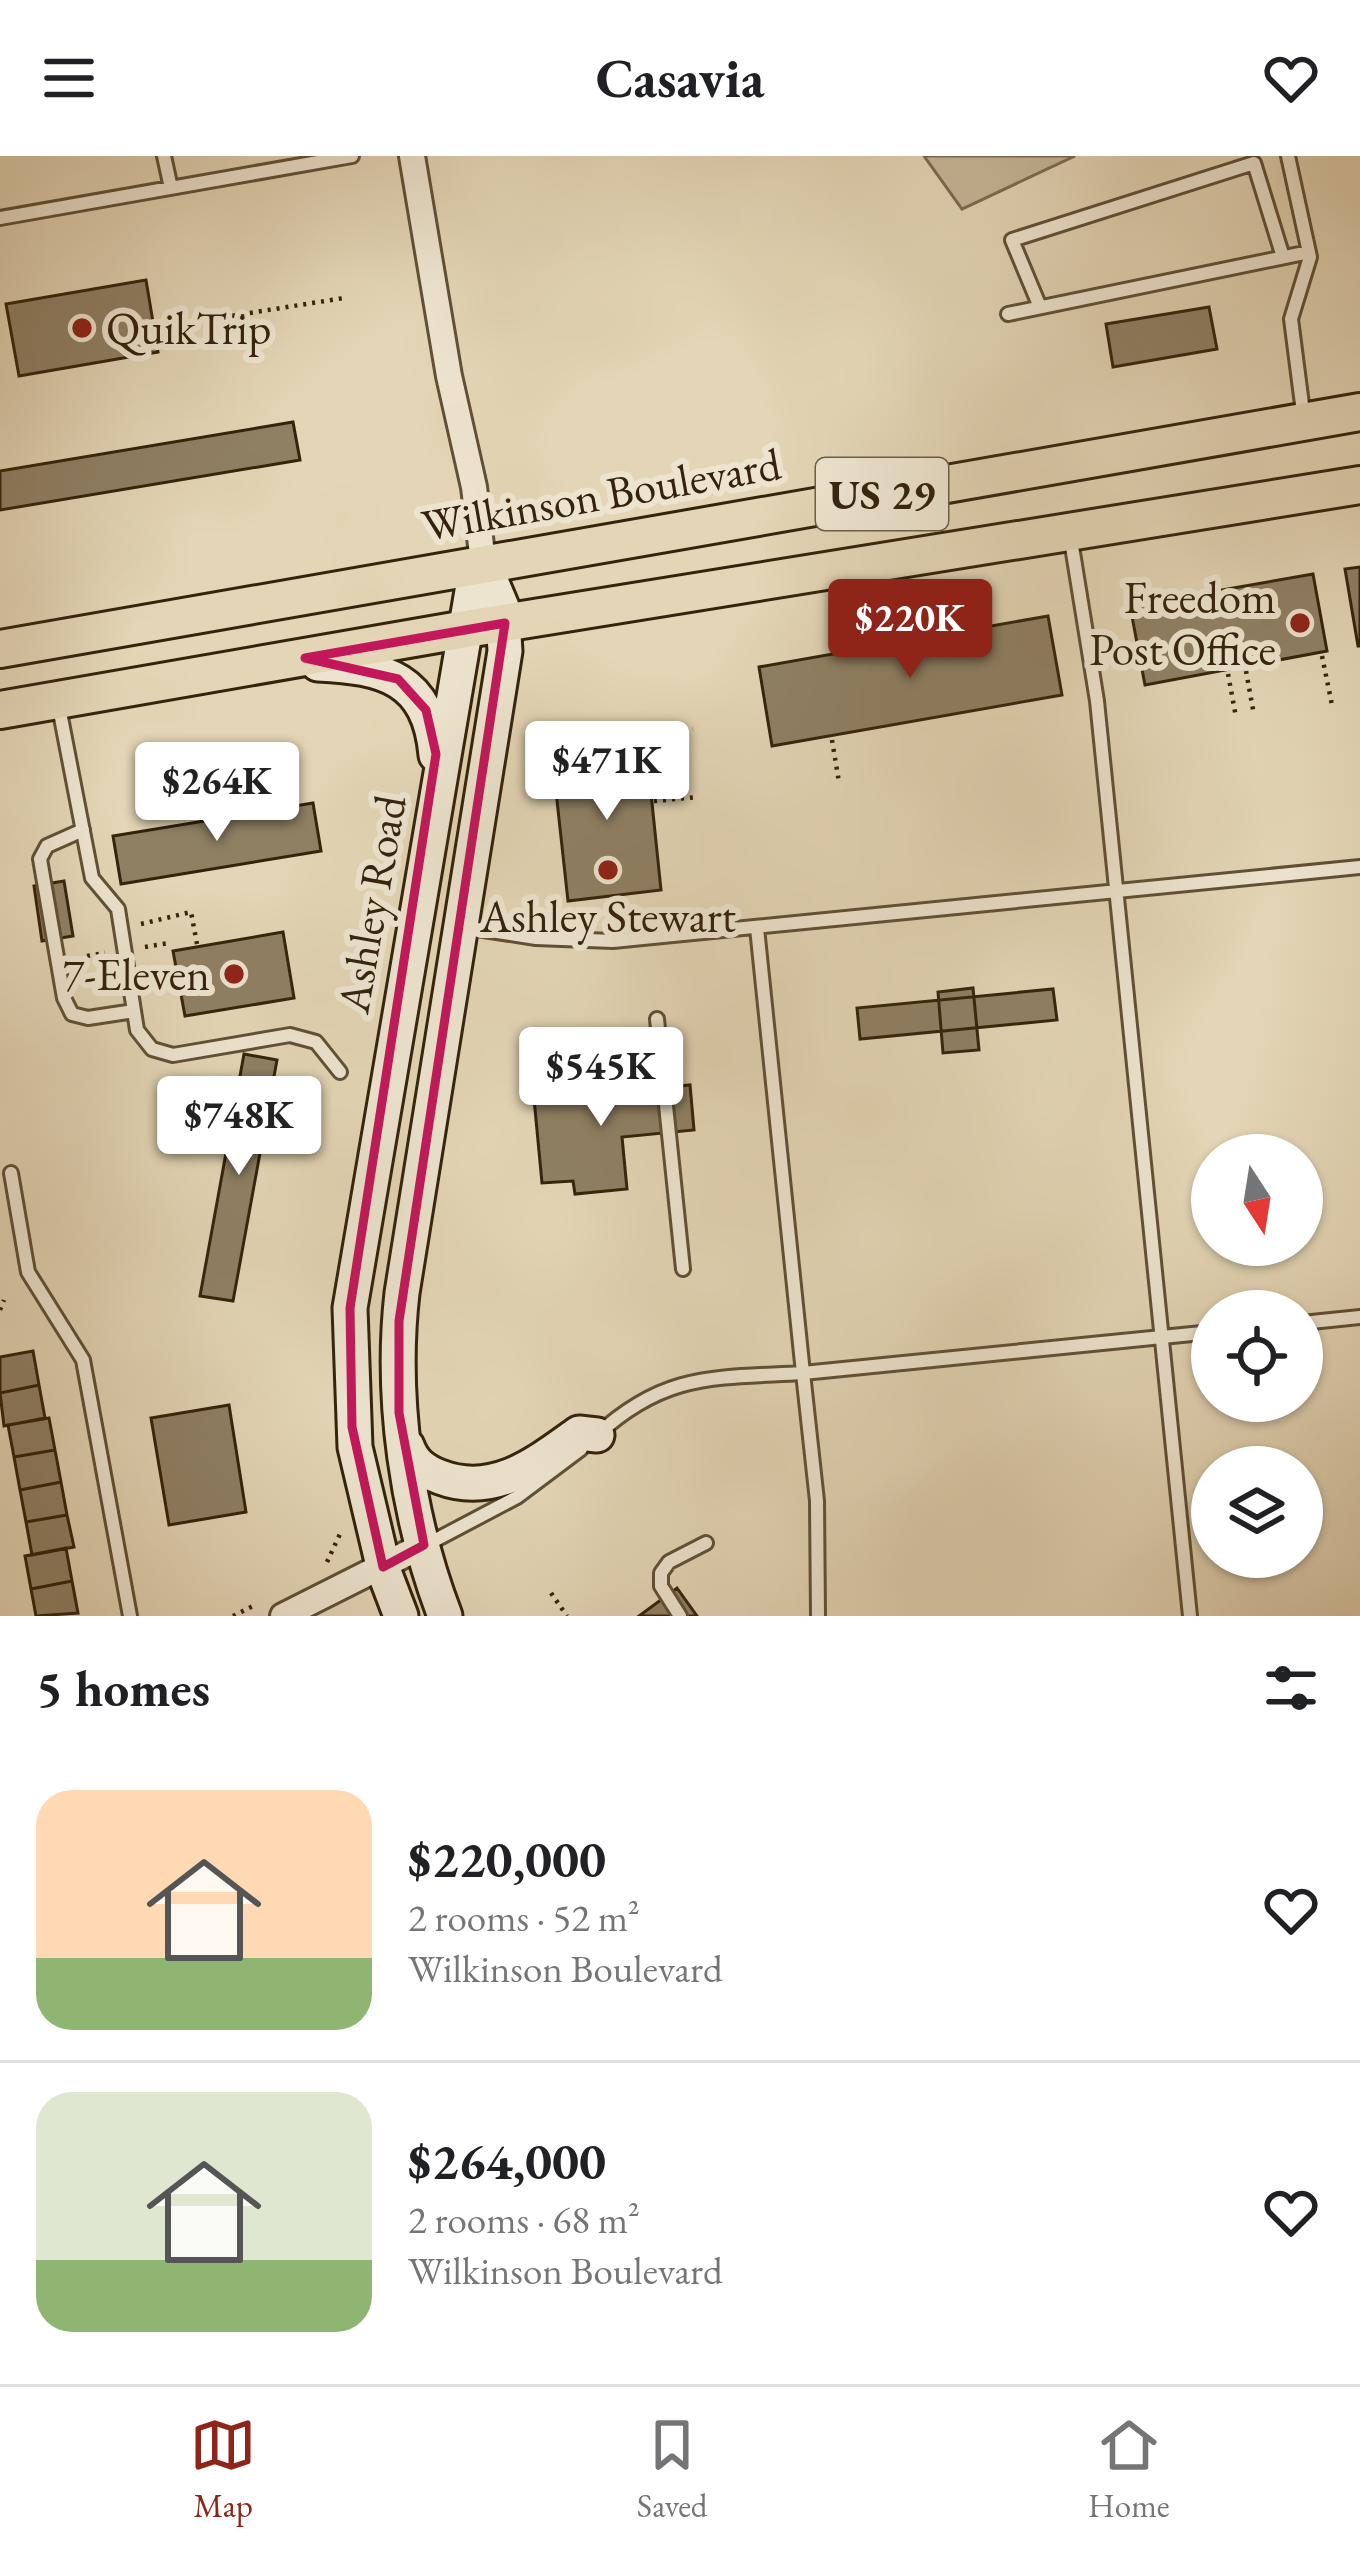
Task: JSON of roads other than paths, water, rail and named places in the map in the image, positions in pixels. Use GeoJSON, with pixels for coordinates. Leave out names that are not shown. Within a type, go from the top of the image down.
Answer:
{"type":"FeatureCollection","features":[{"type":"Feature","properties":{"kind":"main road","name":"Wilkinson Boulevard"},"geometry":{"type":"LineString","coordinates":[[0,649],[1360,412]]}},
{"type":"Feature","properties":{"kind":"main road","name":"US 29"},"geometry":{"type":"LineString","coordinates":[[0,710],[1360,484]]}},
{"type":"Feature","properties":{"kind":"street","name":"Ashley Road"},"geometry":{"type":"LineString","coordinates":[[412,156],[449,376],[474,487],[483,562],[505,623],[500,691],[402,1293],[397,1384],[402,1434],[424,1546],[445,1616]]}},
{"type":"Feature","properties":{"kind":"street","name":"Ashley Road"},"geometry":{"type":"LineString","coordinates":[[401,1616],[363,1490],[352,1427],[350,1308],[473,584],[483,562]]}},
{"type":"Feature","properties":{"kind":"street"},"geometry":{"type":"LineString","coordinates":[[305,658],[316,664],[382,671],[415,694],[434,735],[436,798]]}},
{"type":"Feature","properties":{"kind":"street"},"geometry":{"type":"LineString","coordinates":[[402,1434],[412,1458],[423,1469],[446,1480],[472,1484],[527,1469],[579,1432],[597,1435]]}},
{"type":"Feature","properties":{"kind":"street"},"geometry":{"type":"LineString","coordinates":[[284,1616],[424,1546]]}},
{"type":"Feature","properties":{"kind":"lane"},"geometry":{"type":"LineString","coordinates":[[164,156],[171,188]]}},
{"type":"Feature","properties":{"kind":"lane"},"geometry":{"type":"LineString","coordinates":[[0,218],[352,156]]}},
{"type":"Feature","properties":{"kind":"lane"},"geometry":{"type":"LineString","coordinates":[[1288,156],[1309,252],[1308,270],[1291,319],[1304,422]]}},
{"type":"Feature","properties":{"kind":"lane"},"geometry":{"type":"LineString","coordinates":[[1040,308],[1012,240],[1254,163],[1283,257]]}},
{"type":"Feature","properties":{"kind":"lane"},"geometry":{"type":"LineString","coordinates":[[1008,314],[1309,252]]}},
{"type":"Feature","properties":{"kind":"lane"},"geometry":{"type":"LineString","coordinates":[[1070,533],[1097,701],[1190,1616]]}},
{"type":"Feature","properties":{"kind":"lane"},"geometry":{"type":"LineString","coordinates":[[58,700],[92,878],[118,909],[137,1030],[152,1049],[173,1055],[290,1035],[316,1042],[340,1072]]}},
{"type":"Feature","properties":{"kind":"lane"},"geometry":{"type":"LineString","coordinates":[[83,830],[47,846],[40,859],[64,998],[72,1015],[88,1018],[134,1011]]}},
{"type":"Feature","properties":{"kind":"lane"},"geometry":{"type":"LineString","coordinates":[[463,927],[597,942],[1360,867]]}},
{"type":"Feature","properties":{"kind":"lane"},"geometry":{"type":"LineString","coordinates":[[758,928],[817,1501],[818,1616]]}},
{"type":"Feature","properties":{"kind":"lane"},"geometry":{"type":"LineString","coordinates":[[657,1019],[682,1269]]}},
{"type":"Feature","properties":{"kind":"lane"},"geometry":{"type":"LineString","coordinates":[[11,1173],[28,1272],[83,1360],[130,1616]]}},
{"type":"Feature","properties":{"kind":"lane"},"geometry":{"type":"LineString","coordinates":[[1323,1320],[1360,1317]]}},
{"type":"Feature","properties":{"kind":"lane"},"geometry":{"type":"LineString","coordinates":[[424,1546],[542,1482],[637,1402],[673,1385],[1191,1334]]}},
{"type":"Feature","properties":{"kind":"lane"},"geometry":{"type":"LineString","coordinates":[[680,1616],[664,1593],[661,1573],[670,1562],[706,1543]]}},
{"type":"Feature","properties":{"kind":"place","name":"QuikTrip"},"geometry":{"type":"Point","coordinates":[82,328]}},
{"type":"Feature","properties":{"kind":"place","name":"Freedom Post Office"},"geometry":{"type":"Point","coordinates":[1300,623]}},
{"type":"Feature","properties":{"kind":"place","name":"Ashley Stewart"},"geometry":{"type":"Point","coordinates":[608,870]}},
{"type":"Feature","properties":{"kind":"place","name":"7-Eleven"},"geometry":{"type":"Point","coordinates":[234,974]}}]}
